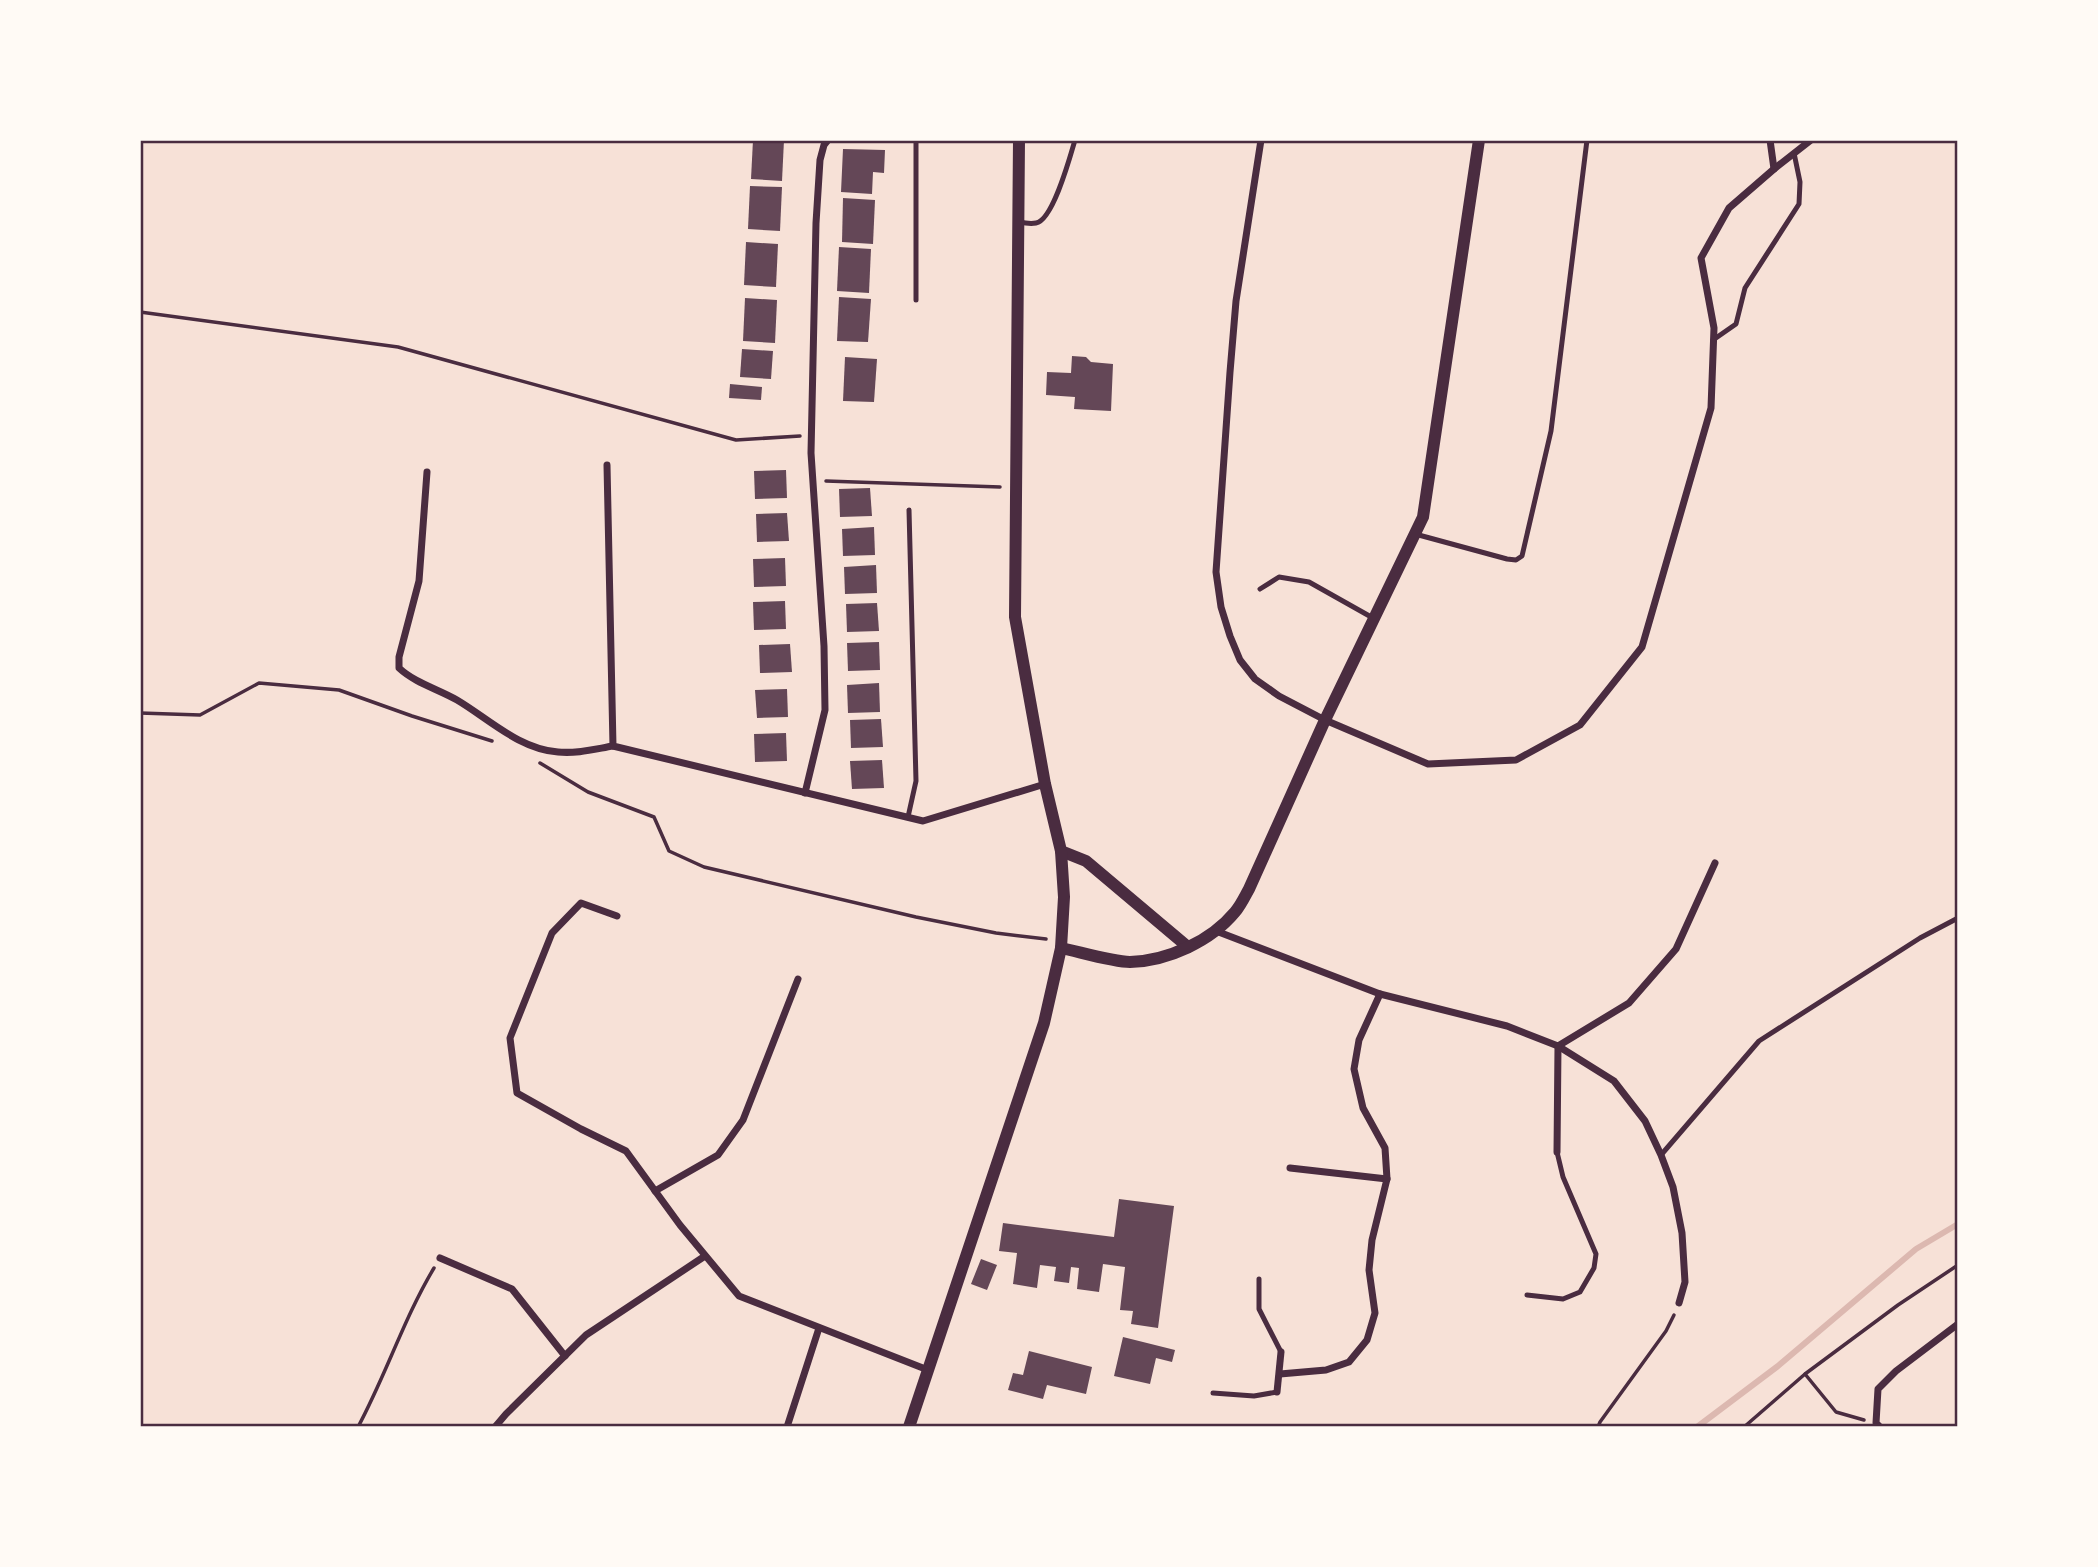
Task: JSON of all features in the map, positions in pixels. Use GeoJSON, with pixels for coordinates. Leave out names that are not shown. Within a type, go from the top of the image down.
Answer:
{"type":"FeatureCollection","features":[{"type":"Feature","properties":{"kind":"street"},"geometry":{"type":"LineString","coordinates":[[805,793],[825,710],[812,435],[816,223],[820,160],[828,140]]}},
{"type":"Feature","properties":{"kind":"street"},"geometry":{"type":"LineString","coordinates":[[909,1427],[1044,1023],[1061,945],[1064,897],[1061,850],[1045,784],[1015,617],[1019,140]]}},
{"type":"Feature","properties":{"kind":"street"},"geometry":{"type":"LineString","coordinates":[[1261,140],[1236,301],[1216,572],[1221,607],[1240,660],[1255,679],[1279,696],[1325,720],[1428,764],[1516,760],[1580,725],[1642,647],[1711,408],[1714,328],[1701,258],[1729,208],[1811,140]]}},
{"type":"Feature","properties":{"kind":"street"},"geometry":{"type":"LineString","coordinates":[[1061,945],[1129,962],[1160,957],[1188,947],[1215,931],[1235,912],[1249,889],[1325,720],[1423,517],[1479,140]]}},
{"type":"Feature","properties":{"kind":"street"},"geometry":{"type":"LineString","coordinates":[[1770,140],[1774,169]]}},
{"type":"Feature","properties":{"kind":"street"},"geometry":{"type":"LineString","coordinates":[[607,465],[612,746]]}},
{"type":"Feature","properties":{"kind":"street"},"geometry":{"type":"LineString","coordinates":[[427,472],[419,581],[399,668],[407,675],[456,700],[504,733],[557,752],[612,746],[923,821],[1045,784]]}},
{"type":"Feature","properties":{"kind":"street"},"geometry":{"type":"LineString","coordinates":[[1061,850],[1086,861],[1188,947]]}},
{"type":"Feature","properties":{"kind":"street"},"geometry":{"type":"LineString","coordinates":[[1558,1046],[1629,1003],[1676,949],[1715,863]]}},
{"type":"Feature","properties":{"kind":"street"},"geometry":{"type":"LineString","coordinates":[[617,916],[582,904],[552,933],[510,1038],[517,1093],[625,1151],[739,1296],[928,1370]]}},
{"type":"Feature","properties":{"kind":"street"},"geometry":{"type":"LineString","coordinates":[[1215,931],[1380,993],[1507,1026],[1558,1046],[1614,1081],[1645,1121],[1673,1187],[1682,1233],[1685,1282],[1679,1303]]}},
{"type":"Feature","properties":{"kind":"street"},"geometry":{"type":"LineString","coordinates":[[655,1191],[718,1155],[743,1120],[798,979]]}},
{"type":"Feature","properties":{"kind":"street"},"geometry":{"type":"LineString","coordinates":[[1279,1374],[1326,1370],[1349,1362],[1367,1340],[1376,1312],[1369,1270],[1372,1240],[1387,1178],[1385,1148],[1363,1108],[1354,1069],[1359,1040],[1380,993]]}},
{"type":"Feature","properties":{"kind":"street"},"geometry":{"type":"LineString","coordinates":[[1557,1152],[1558,1046]]}},
{"type":"Feature","properties":{"kind":"street"},"geometry":{"type":"LineString","coordinates":[[1290,1168],[1387,1178]]}},
{"type":"Feature","properties":{"kind":"street"},"geometry":{"type":"LineString","coordinates":[[495,1427],[586,1335],[705,1255]]}},
{"type":"Feature","properties":{"kind":"street"},"geometry":{"type":"LineString","coordinates":[[440,1258],[512,1289],[565,1356]]}},
{"type":"Feature","properties":{"kind":"street"},"geometry":{"type":"LineString","coordinates":[[1877,1425],[1878,1389],[1896,1371],[1958,1324]]}},
{"type":"Feature","properties":{"kind":"street"},"geometry":{"type":"LineString","coordinates":[[787,1427],[819,1328]]}},
{"type":"Feature","properties":{"kind":"street"},"geometry":{"type":"LineString","coordinates":[[1277,1392],[1281,1352]]}},
{"type":"Feature","properties":{"kind":"lane"},"geometry":{"type":"LineString","coordinates":[[916,140],[916,300]]}},
{"type":"Feature","properties":{"kind":"lane"},"geometry":{"type":"LineString","coordinates":[[1019,222],[1037,223],[1046,217],[1074,140]]}},
{"type":"Feature","properties":{"kind":"lane"},"geometry":{"type":"LineString","coordinates":[[1415,534],[1507,559],[1516,560],[1522,556],[1551,431],[1587,140]]}},
{"type":"Feature","properties":{"kind":"lane"},"geometry":{"type":"LineString","coordinates":[[1713,340],[1736,324],[1745,288],[1799,204],[1800,182],[1794,153]]}},
{"type":"Feature","properties":{"kind":"lane"},"geometry":{"type":"LineString","coordinates":[[908,817],[916,781],[909,510]]}},
{"type":"Feature","properties":{"kind":"lane"},"geometry":{"type":"LineString","coordinates":[[1260,589],[1279,577],[1309,582],[1373,618]]}},
{"type":"Feature","properties":{"kind":"lane"},"geometry":{"type":"LineString","coordinates":[[1661,1154],[1759,1041],[1920,938],[1958,918]]}},
{"type":"Feature","properties":{"kind":"lane"},"geometry":{"type":"LineString","coordinates":[[1527,1295],[1563,1299],[1580,1292],[1594,1268],[1596,1254],[1563,1177],[1557,1152]]}},
{"type":"Feature","properties":{"kind":"lane"},"geometry":{"type":"LineString","coordinates":[[1259,1279],[1259,1309],[1281,1352]]}},
{"type":"Feature","properties":{"kind":"lane"},"geometry":{"type":"LineString","coordinates":[[1213,1393],[1254,1396],[1277,1392]]}},
{"type":"Feature","properties":{"kind":"path"},"geometry":{"type":"LineString","coordinates":[[140,312],[398,347],[736,440],[812,435]]}},
{"type":"Feature","properties":{"kind":"path"},"geometry":{"type":"LineString","coordinates":[[813,481],[1016,487]]}},
{"type":"Feature","properties":{"kind":"path"},"geometry":{"type":"LineString","coordinates":[[140,713],[200,715],[259,683],[339,690],[491,740],[500,746]]}},
{"type":"Feature","properties":{"kind":"path"},"geometry":{"type":"LineString","coordinates":[[570,751],[562,763],[535,761],[588,792],[654,817],[669,851],[705,867],[916,917],[996,933],[1030,936],[1061,945]]}},
{"type":"Feature","properties":{"kind":"path"},"geometry":{"type":"LineString","coordinates":[[358,1427],[417,1296],[440,1258]]}},
{"type":"Feature","properties":{"kind":"path"},"geometry":{"type":"LineString","coordinates":[[1744,1427],[1805,1374],[1898,1305],[1958,1265]]}},
{"type":"Feature","properties":{"kind":"path"},"geometry":{"type":"LineString","coordinates":[[1598,1427],[1666,1331],[1679,1303]]}},
{"type":"Feature","properties":{"kind":"path"},"geometry":{"type":"LineString","coordinates":[[1805,1374],[1836,1412],[1877,1425]]}},
{"type":"Feature","properties":{"kind":"building"},"geometry":{"type":"Polygon","coordinates":[[[753,140],[784,140],[782,181],[751,179],[753,140]]]}},
{"type":"Feature","properties":{"kind":"building"},"geometry":{"type":"Polygon","coordinates":[[[843,149],[885,150],[884,173],[873,172],[872,194],[841,192],[843,149]]]}},
{"type":"Feature","properties":{"kind":"building"},"geometry":{"type":"Polygon","coordinates":[[[750,186],[782,187],[780,231],[748,229],[750,186]]]}},
{"type":"Feature","properties":{"kind":"building"},"geometry":{"type":"Polygon","coordinates":[[[843,198],[875,200],[873,244],[842,242],[843,198]]]}},
{"type":"Feature","properties":{"kind":"building"},"geometry":{"type":"Polygon","coordinates":[[[746,242],[778,244],[776,287],[744,285],[746,242]]]}},
{"type":"Feature","properties":{"kind":"building"},"geometry":{"type":"Polygon","coordinates":[[[839,247],[871,249],[869,293],[837,291],[839,247]]]}},
{"type":"Feature","properties":{"kind":"building"},"geometry":{"type":"Polygon","coordinates":[[[839,297],[871,299],[868,342],[837,341],[839,297]]]}},
{"type":"Feature","properties":{"kind":"building"},"geometry":{"type":"Polygon","coordinates":[[[745,298],[777,300],[775,343],[743,341],[745,298]]]}},
{"type":"Feature","properties":{"kind":"building"},"geometry":{"type":"Polygon","coordinates":[[[742,349],[773,351],[771,379],[740,377],[742,349]]]}},
{"type":"Feature","properties":{"kind":"building"},"geometry":{"type":"Polygon","coordinates":[[[1072,356],[1086,357],[1091,362],[1113,364],[1111,411],[1074,409],[1075,397],[1046,395],[1047,372],[1071,373],[1072,356]]]}},
{"type":"Feature","properties":{"kind":"building"},"geometry":{"type":"Polygon","coordinates":[[[845,357],[877,359],[874,402],[843,401],[845,357]]]}},
{"type":"Feature","properties":{"kind":"building"},"geometry":{"type":"Polygon","coordinates":[[[730,384],[762,387],[761,400],[729,398],[730,384]]]}},
{"type":"Feature","properties":{"kind":"building"},"geometry":{"type":"Polygon","coordinates":[[[786,470],[787,498],[755,499],[754,471],[786,470]]]}},
{"type":"Feature","properties":{"kind":"building"},"geometry":{"type":"Polygon","coordinates":[[[870,488],[872,516],[840,517],[839,489],[870,488]]]}},
{"type":"Feature","properties":{"kind":"building"},"geometry":{"type":"Polygon","coordinates":[[[787,513],[789,541],[757,542],[756,514],[787,513]]]}},
{"type":"Feature","properties":{"kind":"building"},"geometry":{"type":"Polygon","coordinates":[[[874,527],[875,555],[843,556],[842,529],[874,527]]]}},
{"type":"Feature","properties":{"kind":"building"},"geometry":{"type":"Polygon","coordinates":[[[785,558],[786,586],[754,587],[753,559],[785,558]]]}},
{"type":"Feature","properties":{"kind":"building"},"geometry":{"type":"Polygon","coordinates":[[[876,565],[877,593],[845,594],[844,567],[876,565]]]}},
{"type":"Feature","properties":{"kind":"building"},"geometry":{"type":"Polygon","coordinates":[[[785,601],[786,629],[754,630],[753,602],[785,601]]]}},
{"type":"Feature","properties":{"kind":"building"},"geometry":{"type":"Polygon","coordinates":[[[877,603],[879,631],[847,632],[846,604],[877,603]]]}},
{"type":"Feature","properties":{"kind":"building"},"geometry":{"type":"Polygon","coordinates":[[[879,642],[880,670],[848,671],[847,643],[879,642]]]}},
{"type":"Feature","properties":{"kind":"building"},"geometry":{"type":"Polygon","coordinates":[[[790,644],[792,672],[760,673],[759,645],[790,644]]]}},
{"type":"Feature","properties":{"kind":"building"},"geometry":{"type":"Polygon","coordinates":[[[879,683],[880,712],[848,713],[847,685],[879,683]]]}},
{"type":"Feature","properties":{"kind":"building"},"geometry":{"type":"Polygon","coordinates":[[[787,689],[788,717],[757,718],[755,690],[787,689]]]}},
{"type":"Feature","properties":{"kind":"building"},"geometry":{"type":"Polygon","coordinates":[[[881,719],[883,747],[851,748],[850,720],[881,719]]]}},
{"type":"Feature","properties":{"kind":"building"},"geometry":{"type":"Polygon","coordinates":[[[786,733],[787,761],[755,762],[754,734],[786,733]]]}},
{"type":"Feature","properties":{"kind":"building"},"geometry":{"type":"Polygon","coordinates":[[[882,760],[884,788],[852,789],[850,761],[882,760]]]}},
{"type":"Feature","properties":{"kind":"building"},"geometry":{"type":"Polygon","coordinates":[[[1119,1199],[1174,1206],[1158,1328],[1131,1324],[1133,1311],[1120,1310],[1125,1267],[1103,1264],[1099,1292],[1077,1289],[1079,1268],[1071,1267],[1069,1283],[1054,1281],[1056,1267],[1040,1265],[1037,1288],[1013,1284],[1017,1253],[999,1251],[1003,1223],[1114,1237],[1119,1199]]]}},
{"type":"Feature","properties":{"kind":"building"},"geometry":{"type":"Polygon","coordinates":[[[981,1259],[997,1265],[987,1290],[971,1284],[981,1259]]]}},
{"type":"Feature","properties":{"kind":"building"},"geometry":{"type":"Polygon","coordinates":[[[1123,1337],[1175,1350],[1172,1362],[1156,1358],[1150,1384],[1114,1376],[1123,1337]]]}},
{"type":"Feature","properties":{"kind":"building"},"geometry":{"type":"Polygon","coordinates":[[[1029,1351],[1092,1367],[1086,1394],[1047,1385],[1043,1399],[1008,1390],[1013,1373],[1023,1375],[1029,1351]]]}},
{"type":"Feature","properties":{"kind":"waterway"},"geometry":{"type":"LineString","coordinates":[[1697,1427],[1778,1366],[1916,1249],[1958,1224]]}}]}
